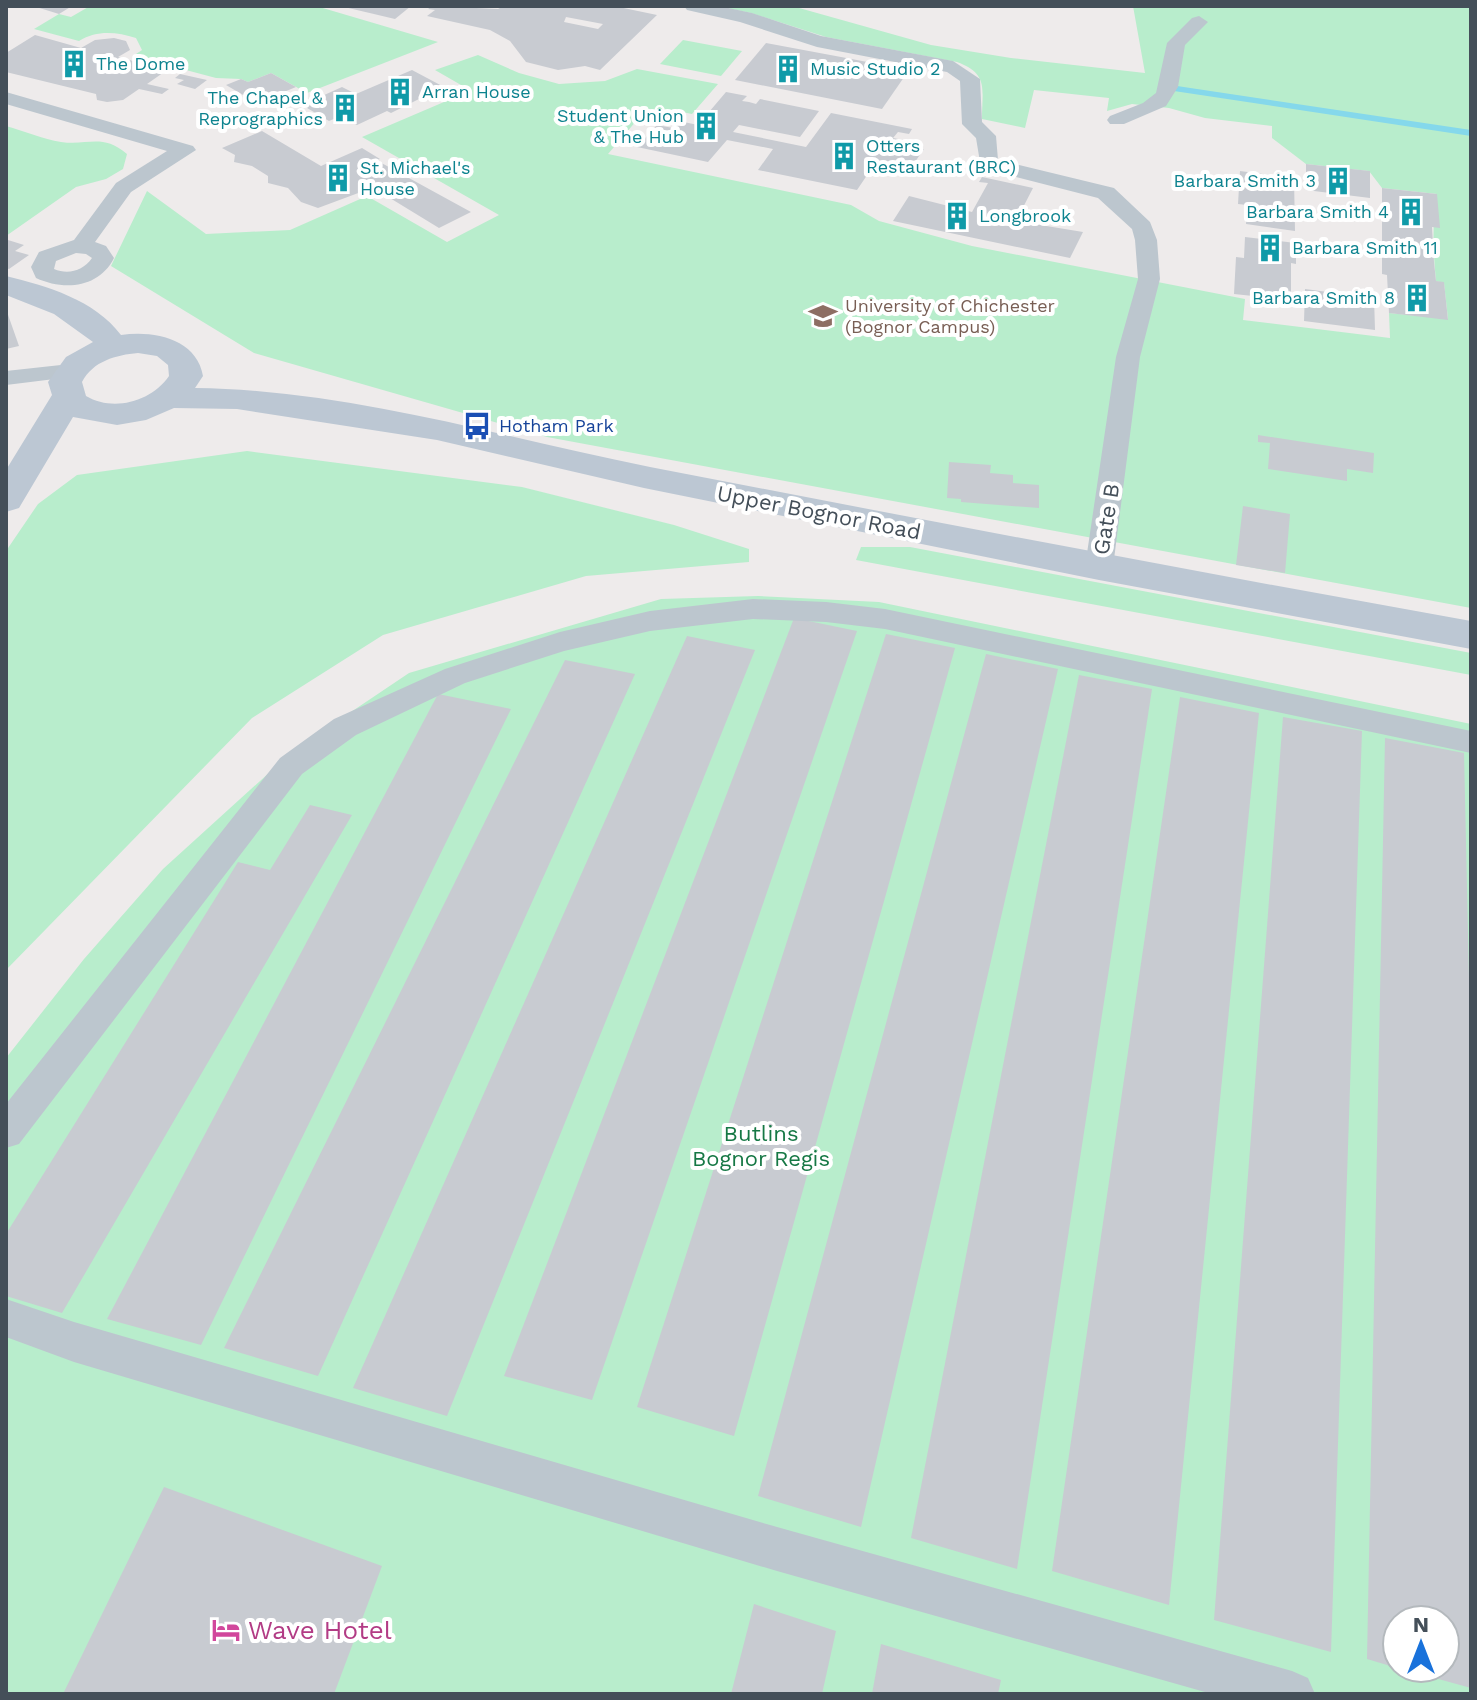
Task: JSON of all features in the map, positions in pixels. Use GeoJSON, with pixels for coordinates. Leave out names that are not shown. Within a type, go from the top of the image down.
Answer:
{"type":"FeatureCollection","features":[{"type":"Feature","properties":{"kind":"main road"},"geometry":{"type":"LineString","coordinates":[[28,285],[103,330],[113,347]]}},
{"type":"Feature","properties":{"kind":"main road"},"geometry":{"type":"LineString","coordinates":[[69,309],[73,376]]}},
{"type":"Feature","properties":{"kind":"main road"},"geometry":{"type":"LineString","coordinates":[[6,500],[73,376],[113,347],[143,343],[167,348],[184,361],[177,387]]}},
{"type":"Feature","properties":{"kind":"main road","name":"Upper Bognor Road"},"geometry":{"type":"LineString","coordinates":[[73,376],[88,411],[113,414],[149,407],[177,387],[437,429],[659,480],[1099,567],[1471,635]]}},
{"type":"Feature","properties":{"kind":"main road"},"geometry":{"type":"LineString","coordinates":[[30,460],[113,414]]}},
{"type":"Feature","properties":{"kind":"lane","name":"Gate B"},"geometry":{"type":"LineString","coordinates":[[693,6],[745,17],[817,41],[953,67],[970,79],[972,124],[986,136],[988,164],[1106,193],[1142,227],[1149,255],[1149,279],[1128,357],[1099,567]]}},
{"type":"Feature","properties":{"kind":"lane"},"geometry":{"type":"LineString","coordinates":[[1117,120],[1156,107],[1166,97],[1173,76],[1176,43],[1199,22]]}},
{"type":"Feature","properties":{"kind":"lane"},"geometry":{"type":"LineString","coordinates":[[6,98],[186,150],[142,171],[114,195],[81,246],[101,254],[102,261],[97,269],[77,278],[28,285]]}},
{"type":"Feature","properties":{"kind":"lane"},"geometry":{"type":"LineString","coordinates":[[6,378],[73,376]]}},
{"type":"Feature","properties":{"kind":"lane"},"geometry":{"type":"LineString","coordinates":[[6,1132],[291,766],[345,727],[455,676],[560,642],[650,621],[753,609],[826,612],[885,619],[1078,657],[1471,742]]}},
{"type":"Feature","properties":{"kind":"lane"},"geometry":{"type":"LineString","coordinates":[[6,1318],[74,1342],[777,1549],[1292,1694]]}},
{"type":"Feature","properties":{"kind":"green space"},"geometry":{"type":"Polygon","coordinates":[[[90,6],[316,6],[438,42],[307,93],[271,73],[248,82],[216,78],[133,56],[142,50],[136,38],[129,36],[100,34],[79,41],[34,29],[59,14],[71,17],[90,6]]]}},
{"type":"Feature","properties":{"kind":"green space","name":"University of Chichester (Bognor Campus)"},"geometry":{"type":"Polygon","coordinates":[[[717,6],[792,6],[931,45],[1011,58],[1145,73],[1133,6],[1471,6],[1471,608],[547,437],[254,353],[111,266],[147,191],[206,234],[290,230],[367,196],[447,242],[499,215],[362,137],[458,96],[461,85],[435,70],[478,55],[519,73],[559,84],[605,81],[637,69],[718,84],[692,114],[672,110],[665,117],[643,113],[608,154],[851,205],[879,221],[972,246],[1245,299],[1243,320],[1390,338],[1389,313],[1448,319],[1444,283],[1436,281],[1435,270],[1437,194],[1382,188],[1369,171],[1306,164],[1272,138],[1272,126],[1205,118],[1169,108],[1132,104],[1107,111],[1109,98],[1034,90],[1025,128],[982,119],[982,83],[974,72],[957,62],[826,37],[751,13],[717,6]]]}},
{"type":"Feature","properties":{"kind":"green space"},"geometry":{"type":"Polygon","coordinates":[[[683,40],[742,51],[721,76],[660,64],[683,40]]]}},
{"type":"Feature","properties":{"kind":"green space"},"geometry":{"type":"Polygon","coordinates":[[[6,126],[61,142],[110,144],[127,154],[123,169],[106,179],[76,187],[6,236],[6,126]]]}},
{"type":"Feature","properties":{"kind":"green space"},"geometry":{"type":"Polygon","coordinates":[[[247,451],[522,487],[674,525],[749,549],[749,562],[586,576],[383,635],[252,718],[6,970],[6,551],[38,504],[77,475],[247,451]]]}},
{"type":"Feature","properties":{"kind":"green space"},"geometry":{"type":"Polygon","coordinates":[[[861,547],[910,547],[1471,653],[1471,675],[856,560],[861,547]]]}},
{"type":"Feature","properties":{"kind":"green space","name":"Butlins Bognor Regis"},"geometry":{"type":"Polygon","coordinates":[[[758,596],[879,602],[1471,724],[1471,1694],[6,1694],[6,1058],[84,959],[163,869],[293,751],[409,673],[661,599],[758,596]]]}},
{"type":"Feature","properties":{"kind":"building"},"geometry":{"type":"Polygon","coordinates":[[[33,6],[72,6],[59,14],[33,6]]]}},
{"type":"Feature","properties":{"kind":"building"},"geometry":{"type":"Polygon","coordinates":[[[340,6],[411,6],[395,19],[340,6]]]}},
{"type":"Feature","properties":{"kind":"building"},"geometry":{"type":"Polygon","coordinates":[[[432,6],[498,9],[504,6],[614,6],[657,15],[600,70],[585,66],[558,70],[526,62],[510,41],[490,30],[427,16],[435,10],[428,9],[432,6]],[[566,17],[564,22],[598,29],[603,24],[566,17]]]}},
{"type":"Feature","properties":{"kind":"building","name":"The Dome"},"geometry":{"type":"Polygon","coordinates":[[[35,35],[81,48],[95,40],[114,38],[126,41],[130,50],[118,57],[167,70],[147,84],[169,89],[162,94],[139,89],[123,100],[107,102],[97,100],[96,94],[6,72],[6,53],[35,35]]]}},
{"type":"Feature","properties":{"kind":"building"},"geometry":{"type":"Polygon","coordinates":[[[766,43],[909,70],[882,109],[735,80],[766,43]]]}},
{"type":"Feature","properties":{"kind":"building"},"geometry":{"type":"Polygon","coordinates":[[[412,70],[444,87],[437,91],[442,93],[431,99],[425,96],[357,125],[341,116],[329,121],[302,105],[342,87],[356,94],[412,70]]]}},
{"type":"Feature","properties":{"kind":"building"},"geometry":{"type":"Polygon","coordinates":[[[271,73],[296,87],[257,103],[226,85],[241,79],[248,82],[271,73]]]}},
{"type":"Feature","properties":{"kind":"building"},"geometry":{"type":"Polygon","coordinates":[[[180,74],[207,80],[195,89],[177,84],[184,80],[175,78],[180,74]]]}},
{"type":"Feature","properties":{"kind":"building"},"geometry":{"type":"Polygon","coordinates":[[[726,92],[747,96],[742,101],[756,104],[760,99],[819,111],[800,137],[739,125],[733,132],[806,147],[831,113],[912,129],[909,134],[898,132],[893,138],[913,142],[910,146],[924,149],[910,169],[876,162],[857,190],[758,170],[773,149],[727,140],[708,162],[637,147],[657,125],[673,128],[679,121],[698,125],[726,92]]]}},
{"type":"Feature","properties":{"kind":"building","name":"St. Michael's House"},"geometry":{"type":"Polygon","coordinates":[[[262,131],[321,166],[362,148],[380,159],[376,160],[471,212],[439,228],[385,195],[390,193],[373,183],[361,192],[318,208],[301,202],[288,188],[268,183],[268,176],[252,166],[234,162],[235,155],[222,148],[262,131]]]}},
{"type":"Feature","properties":{"kind":"building","name":"Barbara Smith 3"},"geometry":{"type":"Polygon","coordinates":[[[1306,164],[1370,171],[1370,198],[1306,190],[1306,164]]]}},
{"type":"Feature","properties":{"kind":"building"},"geometry":{"type":"Polygon","coordinates":[[[1240,171],[1294,178],[1295,231],[1246,224],[1247,205],[1238,204],[1240,171]]]}},
{"type":"Feature","properties":{"kind":"building","name":"Longbrook"},"geometry":{"type":"Polygon","coordinates":[[[982,177],[1033,188],[1016,221],[1083,232],[1070,258],[893,221],[909,196],[972,212],[988,183],[979,182],[982,177]]]}},
{"type":"Feature","properties":{"kind":"building"},"geometry":{"type":"Polygon","coordinates":[[[1382,188],[1437,194],[1440,228],[1432,227],[1434,262],[1436,281],[1444,282],[1448,320],[1389,313],[1387,275],[1382,274],[1382,188]]]}},
{"type":"Feature","properties":{"kind":"building"},"geometry":{"type":"Polygon","coordinates":[[[1245,237],[1296,243],[1296,264],[1291,263],[1291,300],[1234,294],[1236,257],[1244,258],[1245,237]]]}},
{"type":"Feature","properties":{"kind":"building"},"geometry":{"type":"Polygon","coordinates":[[[8,240],[24,245],[15,251],[29,255],[9,269],[6,268],[8,240]]]}},
{"type":"Feature","properties":{"kind":"building"},"geometry":{"type":"Polygon","coordinates":[[[1305,289],[1374,298],[1375,330],[1304,321],[1305,289]]]}},
{"type":"Feature","properties":{"kind":"building"},"geometry":{"type":"Polygon","coordinates":[[[6,309],[19,346],[6,349],[6,309]]]}},
{"type":"Feature","properties":{"kind":"building"},"geometry":{"type":"Polygon","coordinates":[[[1258,435],[1374,453],[1373,473],[1347,469],[1347,481],[1268,469],[1270,443],[1258,442],[1258,435]]]}},
{"type":"Feature","properties":{"kind":"building"},"geometry":{"type":"Polygon","coordinates":[[[949,462],[991,465],[990,473],[1013,475],[1013,483],[1039,485],[1039,508],[961,502],[961,499],[947,498],[949,462]]]}},
{"type":"Feature","properties":{"kind":"building"},"geometry":{"type":"Polygon","coordinates":[[[1243,506],[1290,514],[1285,573],[1236,565],[1243,506]]]}},
{"type":"Feature","properties":{"kind":"building"},"geometry":{"type":"Polygon","coordinates":[[[794,618],[857,631],[592,1400],[504,1376],[794,618]]]}},
{"type":"Feature","properties":{"kind":"building"},"geometry":{"type":"Polygon","coordinates":[[[886,634],[955,648],[734,1436],[637,1407],[886,634]]]}},
{"type":"Feature","properties":{"kind":"building"},"geometry":{"type":"Polygon","coordinates":[[[687,636],[755,650],[447,1416],[353,1388],[687,636]]]}},
{"type":"Feature","properties":{"kind":"building"},"geometry":{"type":"Polygon","coordinates":[[[986,654],[1058,669],[861,1527],[758,1496],[986,654]]]}},
{"type":"Feature","properties":{"kind":"building"},"geometry":{"type":"Polygon","coordinates":[[[565,660],[635,674],[318,1376],[224,1348],[565,660]]]}},
{"type":"Feature","properties":{"kind":"building"},"geometry":{"type":"Polygon","coordinates":[[[1079,675],[1152,689],[1017,1569],[911,1538],[1079,675]]]}},
{"type":"Feature","properties":{"kind":"building"},"geometry":{"type":"Polygon","coordinates":[[[438,694],[511,709],[201,1345],[107,1319],[438,694]]]}},
{"type":"Feature","properties":{"kind":"building"},"geometry":{"type":"Polygon","coordinates":[[[1180,697],[1259,713],[1169,1605],[1052,1571],[1180,697]]]}},
{"type":"Feature","properties":{"kind":"building"},"geometry":{"type":"Polygon","coordinates":[[[1283,717],[1362,731],[1331,1652],[1214,1620],[1283,717]]]}},
{"type":"Feature","properties":{"kind":"building"},"geometry":{"type":"Polygon","coordinates":[[[1385,738],[1464,753],[1471,1067],[1471,1688],[1456,1684],[1461,1684],[1461,1604],[1381,1604],[1381,1663],[1367,1659],[1385,738]]]}},
{"type":"Feature","properties":{"kind":"building"},"geometry":{"type":"Polygon","coordinates":[[[310,805],[352,815],[62,1313],[6,1296],[6,1234],[238,862],[270,870],[310,805]]]}},
{"type":"Feature","properties":{"kind":"building","name":"Wave Hotel"},"geometry":{"type":"Polygon","coordinates":[[[164,1487],[382,1566],[334,1694],[63,1694],[164,1487]]]}},
{"type":"Feature","properties":{"kind":"building"},"geometry":{"type":"Polygon","coordinates":[[[754,1604],[836,1631],[822,1694],[731,1694],[754,1604]]]}},
{"type":"Feature","properties":{"kind":"building"},"geometry":{"type":"Polygon","coordinates":[[[881,1644],[1001,1680],[998,1694],[872,1694],[881,1644]]]}},
{"type":"Feature","properties":{"kind":"waterway"},"geometry":{"type":"LineString","coordinates":[[1177,89],[1471,133]]}},
{"type":"Feature","properties":{"kind":"place","name":"The Dome"},"geometry":{"type":"Point","coordinates":[74,64]}},
{"type":"Feature","properties":{"kind":"place","name":"Music Studio 2"},"geometry":{"type":"Point","coordinates":[788,69]}},
{"type":"Feature","properties":{"kind":"place","name":"Arran House"},"geometry":{"type":"Point","coordinates":[400,92]}},
{"type":"Feature","properties":{"kind":"place","name":"The Chapel & Reprographics"},"geometry":{"type":"Point","coordinates":[345,108]}},
{"type":"Feature","properties":{"kind":"place","name":"Student Union & The Hub"},"geometry":{"type":"Point","coordinates":[706,126]}},
{"type":"Feature","properties":{"kind":"place","name":"Otters Restaurant (BRC)"},"geometry":{"type":"Point","coordinates":[844,156]}},
{"type":"Feature","properties":{"kind":"place","name":"St. Michael's House"},"geometry":{"type":"Point","coordinates":[338,178]}},
{"type":"Feature","properties":{"kind":"place","name":"Barbara Smith 3"},"geometry":{"type":"Point","coordinates":[1338,181]}},
{"type":"Feature","properties":{"kind":"place","name":"Barbara Smith 4"},"geometry":{"type":"Point","coordinates":[1411,212]}},
{"type":"Feature","properties":{"kind":"place","name":"Longbrook"},"geometry":{"type":"Point","coordinates":[957,216]}},
{"type":"Feature","properties":{"kind":"place","name":"Barbara Smith 11"},"geometry":{"type":"Point","coordinates":[1270,248]}},
{"type":"Feature","properties":{"kind":"place","name":"Barbara Smith 8"},"geometry":{"type":"Point","coordinates":[1417,298]}},
{"type":"Feature","properties":{"kind":"place","name":"University of Chichester (Bognor Campus)"},"geometry":{"type":"Point","coordinates":[823,316]}},
{"type":"Feature","properties":{"kind":"place","name":"Hotham Park"},"geometry":{"type":"Point","coordinates":[477,426]}},
{"type":"Feature","properties":{"kind":"place","name":"Wave Hotel"},"geometry":{"type":"Point","coordinates":[226,1630]}}]}
